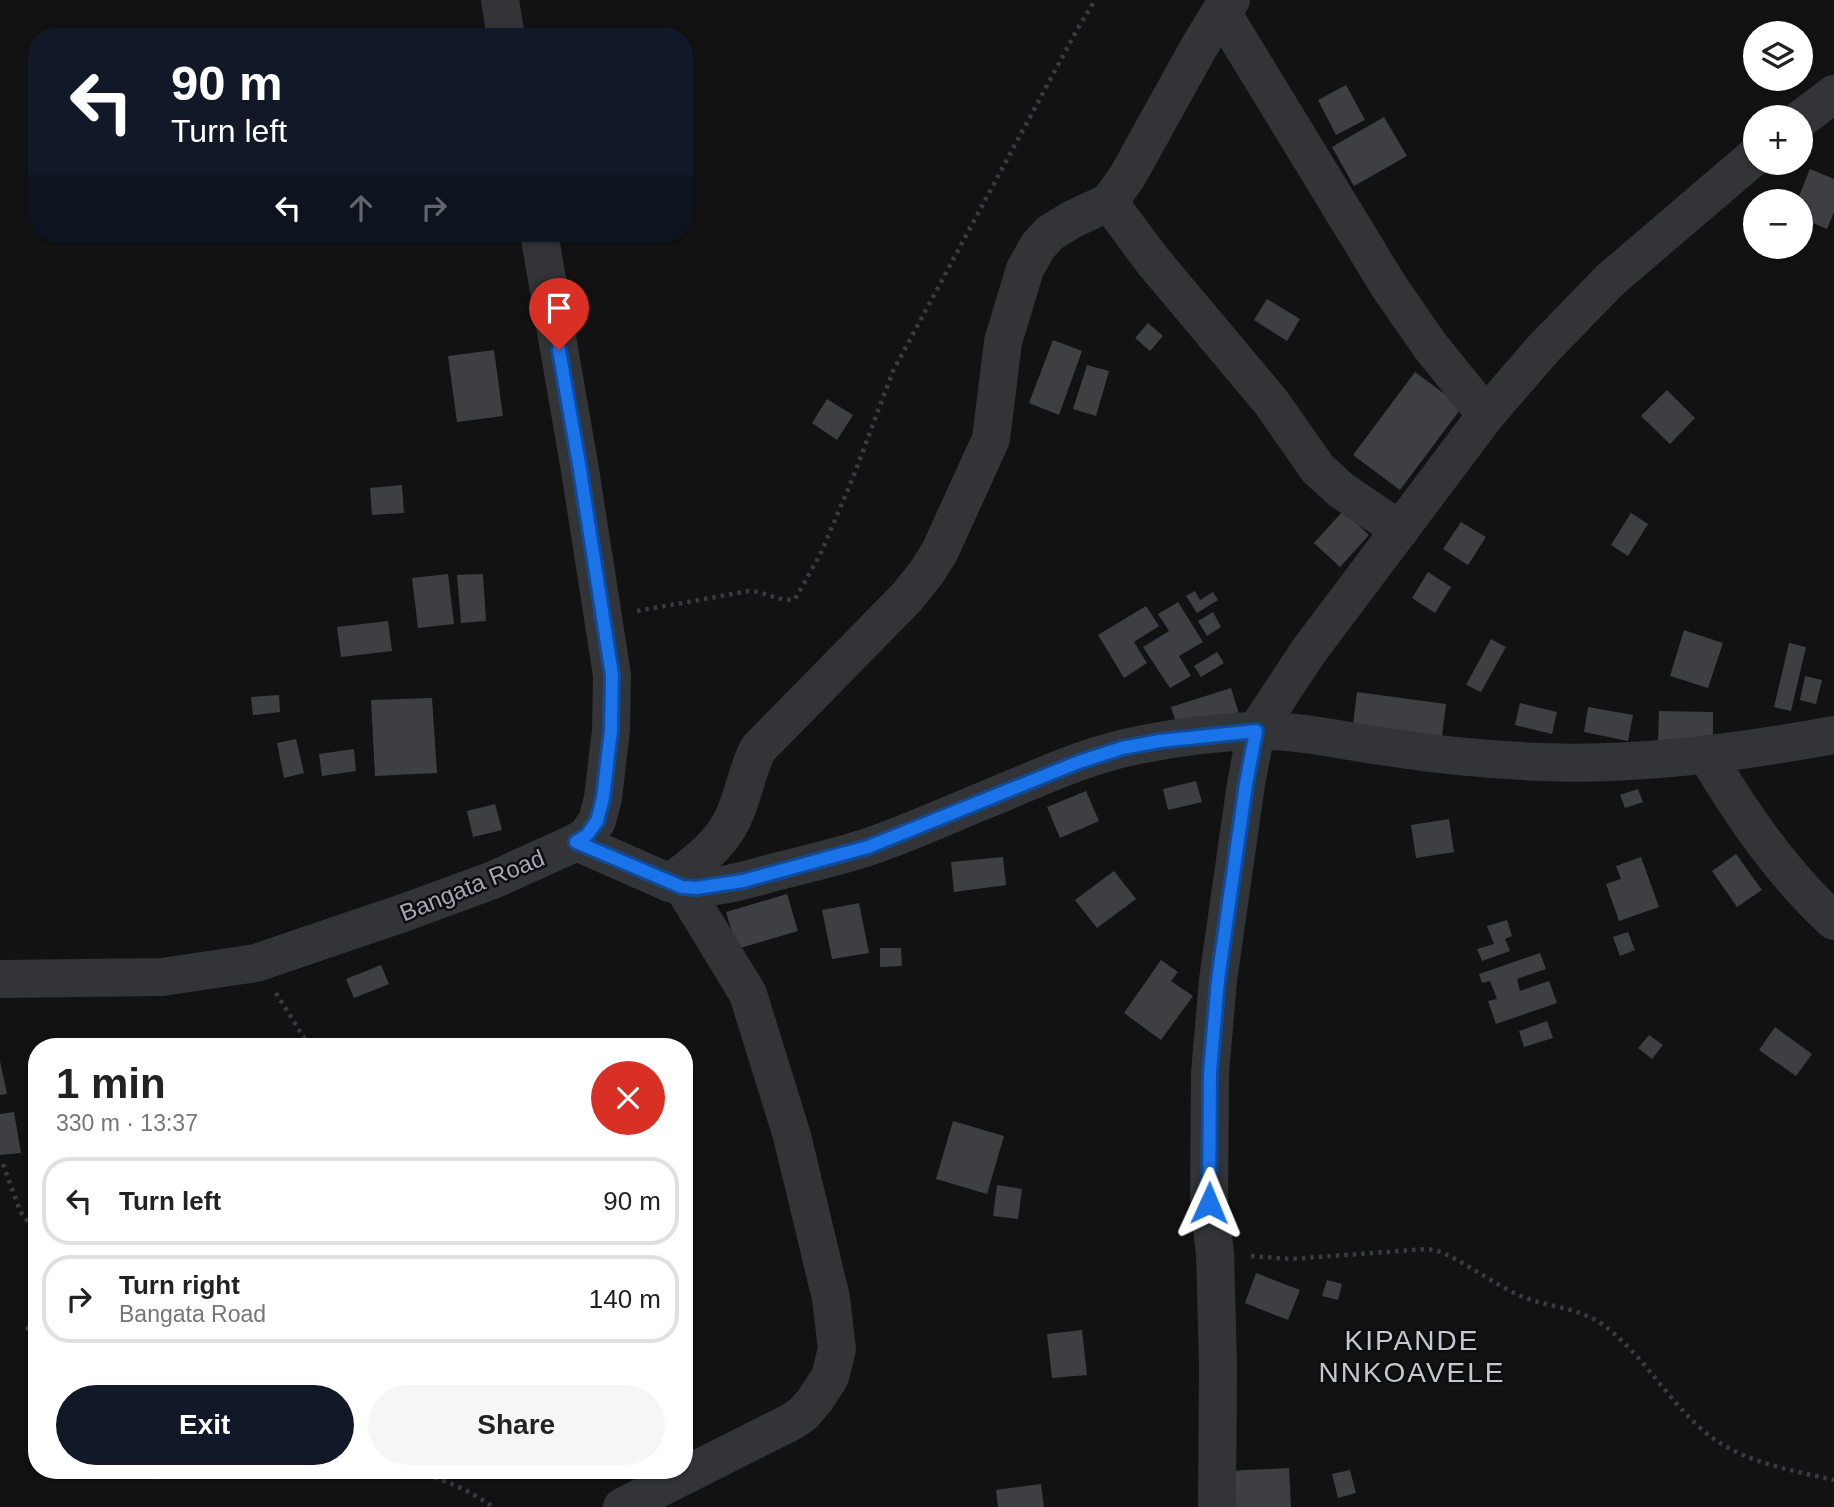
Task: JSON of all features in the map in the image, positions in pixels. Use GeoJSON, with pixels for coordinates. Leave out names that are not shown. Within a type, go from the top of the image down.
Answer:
{"type":"FeatureCollection","features":[{"type":"Feature","properties":{"kind":"street"},"geometry":{"type":"LineString","coordinates":[[500,0],[505,28]]}},
{"type":"Feature","properties":{"kind":"street"},"geometry":{"type":"LineString","coordinates":[[676,885],[727,831],[736,811],[747,771],[758,749],[907,597],[927,572],[940,551],[991,439],[1003,342],[1025,269],[1038,246],[1050,233],[1109,202],[1127,177],[1226,5],[1390,288],[1431,347],[1486,415]]}},
{"type":"Feature","properties":{"kind":"street"},"geometry":{"type":"LineString","coordinates":[[1813,110],[1834,94]]}},
{"type":"Feature","properties":{"kind":"street"},"geometry":{"type":"LineString","coordinates":[[1217,1507],[1218,1363],[1215,1254],[1209,1203],[1213,1046],[1218,980],[1256,731],[1308,652],[1486,415],[1543,349],[1610,281],[1743,166]]}},
{"type":"Feature","properties":{"kind":"street"},"geometry":{"type":"LineString","coordinates":[[1109,202],[1152,260],[1271,402],[1318,469],[1340,490],[1400,530]]}},
{"type":"Feature","properties":{"kind":"street","name":"Bangata Road"},"geometry":{"type":"LineString","coordinates":[[0,979],[162,976],[256,963],[468,889],[587,835],[597,821],[603,798],[611,730],[612,675],[541,242]]}},
{"type":"Feature","properties":{"kind":"street"},"geometry":{"type":"LineString","coordinates":[[576,842],[676,885],[696,888],[743,881],[868,847],[1079,762],[1122,748],[1160,741],[1256,731],[1309,734],[1455,756],[1544,762],[1611,761],[1706,754],[1779,746],[1834,735]]}},
{"type":"Feature","properties":{"kind":"street"},"geometry":{"type":"LineString","coordinates":[[1706,754],[1727,790],[1779,864],[1834,921]]}},
{"type":"Feature","properties":{"kind":"street"},"geometry":{"type":"LineString","coordinates":[[676,885],[748,994],[792,1136],[813,1216],[831,1298],[836,1349],[830,1377],[816,1400],[803,1414],[693,1471]]}},
{"type":"Feature","properties":{"kind":"street"},"geometry":{"type":"LineString","coordinates":[[622,1507],[678,1479]]}},
{"type":"Feature","properties":{"kind":"path"},"geometry":{"type":"LineString","coordinates":[[602,617],[749,592],[766,593],[788,601],[795,599],[820,555],[854,475],[893,371],[1078,28],[1096,0]]}},
{"type":"Feature","properties":{"kind":"path"},"geometry":{"type":"LineString","coordinates":[[256,963],[304,1038]]}},
{"type":"Feature","properties":{"kind":"path"},"geometry":{"type":"LineString","coordinates":[[3,1164],[20,1211],[28,1222]]}},
{"type":"Feature","properties":{"kind":"path"},"geometry":{"type":"LineString","coordinates":[[1215,1254],[1291,1259],[1436,1250],[1519,1295],[1572,1310],[1605,1326],[1640,1359],[1697,1426],[1721,1444],[1749,1458],[1794,1472],[1834,1480]]}},
{"type":"Feature","properties":{"kind":"path"},"geometry":{"type":"LineString","coordinates":[[436,1479],[459,1487],[493,1507]]}},
{"type":"Feature","properties":{"kind":"building"},"geometry":{"type":"Polygon","coordinates":[[[1346,85],[1365,120],[1336,135],[1318,100],[1346,85]]]}},
{"type":"Feature","properties":{"kind":"building"},"geometry":{"type":"Polygon","coordinates":[[[1384,117],[1407,156],[1354,186],[1332,147],[1384,117]]]}},
{"type":"Feature","properties":{"kind":"building"},"geometry":{"type":"Polygon","coordinates":[[[1813,170],[1834,179],[1834,212],[1827,229],[1813,223],[1813,189],[1802,189],[1808,175],[1813,175],[1813,170]]]}},
{"type":"Feature","properties":{"kind":"building"},"geometry":{"type":"Polygon","coordinates":[[[1267,299],[1300,319],[1287,341],[1254,320],[1267,299]]]}},
{"type":"Feature","properties":{"kind":"building"},"geometry":{"type":"Polygon","coordinates":[[[1148,323],[1163,336],[1150,351],[1135,338],[1148,323]]]}},
{"type":"Feature","properties":{"kind":"building"},"geometry":{"type":"Polygon","coordinates":[[[1053,340],[1082,351],[1059,415],[1029,403],[1053,340]]]}},
{"type":"Feature","properties":{"kind":"building"},"geometry":{"type":"Polygon","coordinates":[[[494,350],[503,416],[457,422],[448,356],[494,350]]]}},
{"type":"Feature","properties":{"kind":"building"},"geometry":{"type":"Polygon","coordinates":[[[1087,365],[1109,371],[1096,416],[1073,409],[1087,365]]]}},
{"type":"Feature","properties":{"kind":"building"},"geometry":{"type":"Polygon","coordinates":[[[1415,372],[1462,407],[1400,490],[1353,455],[1415,372]]]}},
{"type":"Feature","properties":{"kind":"building"},"geometry":{"type":"Polygon","coordinates":[[[1667,390],[1695,418],[1670,444],[1641,416],[1667,390]]]}},
{"type":"Feature","properties":{"kind":"building"},"geometry":{"type":"Polygon","coordinates":[[[827,399],[853,415],[837,440],[812,423],[827,399]]]}},
{"type":"Feature","properties":{"kind":"building"},"geometry":{"type":"Polygon","coordinates":[[[402,485],[404,513],[372,515],[370,488],[402,485]]]}},
{"type":"Feature","properties":{"kind":"building"},"geometry":{"type":"Polygon","coordinates":[[[1343,511],[1369,535],[1340,567],[1314,543],[1343,511]]]}},
{"type":"Feature","properties":{"kind":"building"},"geometry":{"type":"Polygon","coordinates":[[[1631,513],[1648,524],[1628,556],[1611,545],[1631,513]]]}},
{"type":"Feature","properties":{"kind":"building"},"geometry":{"type":"Polygon","coordinates":[[[1461,522],[1486,537],[1468,565],[1443,549],[1461,522]]]}},
{"type":"Feature","properties":{"kind":"building"},"geometry":{"type":"Polygon","coordinates":[[[1428,572],[1451,587],[1435,613],[1412,598],[1428,572]]]}},
{"type":"Feature","properties":{"kind":"building"},"geometry":{"type":"Polygon","coordinates":[[[448,574],[454,624],[418,628],[412,578],[448,574]]]}},
{"type":"Feature","properties":{"kind":"building"},"geometry":{"type":"Polygon","coordinates":[[[483,574],[486,621],[461,623],[457,575],[483,574]]]}},
{"type":"Feature","properties":{"kind":"building"},"geometry":{"type":"Polygon","coordinates":[[[1195,591],[1200,600],[1213,592],[1218,600],[1197,613],[1186,596],[1195,591]]]}},
{"type":"Feature","properties":{"kind":"building"},"geometry":{"type":"Polygon","coordinates":[[[1178,602],[1203,642],[1179,656],[1191,676],[1170,688],[1143,647],[1169,631],[1158,614],[1178,602]]]}},
{"type":"Feature","properties":{"kind":"building"},"geometry":{"type":"Polygon","coordinates":[[[1146,606],[1159,626],[1134,642],[1147,663],[1124,678],[1098,635],[1146,606]]]}},
{"type":"Feature","properties":{"kind":"building"},"geometry":{"type":"Polygon","coordinates":[[[1213,612],[1221,627],[1207,636],[1198,621],[1213,612]]]}},
{"type":"Feature","properties":{"kind":"building"},"geometry":{"type":"Polygon","coordinates":[[[388,621],[392,651],[341,657],[337,627],[388,621]]]}},
{"type":"Feature","properties":{"kind":"building"},"geometry":{"type":"Polygon","coordinates":[[[1684,630],[1723,643],[1708,688],[1670,676],[1684,630]]]}},
{"type":"Feature","properties":{"kind":"building"},"geometry":{"type":"Polygon","coordinates":[[[1491,639],[1506,647],[1481,692],[1466,685],[1491,639]]]}},
{"type":"Feature","properties":{"kind":"building"},"geometry":{"type":"Polygon","coordinates":[[[1789,643],[1806,647],[1791,711],[1774,707],[1789,643]]]}},
{"type":"Feature","properties":{"kind":"building"},"geometry":{"type":"Polygon","coordinates":[[[1217,652],[1224,663],[1201,677],[1194,666],[1217,652]]]}},
{"type":"Feature","properties":{"kind":"building"},"geometry":{"type":"Polygon","coordinates":[[[1805,676],[1822,680],[1816,704],[1800,700],[1805,676]]]}},
{"type":"Feature","properties":{"kind":"building"},"geometry":{"type":"Polygon","coordinates":[[[1231,688],[1240,717],[1180,735],[1171,707],[1231,688]]]}},
{"type":"Feature","properties":{"kind":"building"},"geometry":{"type":"Polygon","coordinates":[[[1357,692],[1446,704],[1442,736],[1353,725],[1357,692]]]}},
{"type":"Feature","properties":{"kind":"building"},"geometry":{"type":"Polygon","coordinates":[[[279,695],[280,712],[253,715],[251,697],[279,695]]]}},
{"type":"Feature","properties":{"kind":"building"},"geometry":{"type":"Polygon","coordinates":[[[432,698],[437,773],[375,776],[371,700],[432,698]]]}},
{"type":"Feature","properties":{"kind":"building"},"geometry":{"type":"Polygon","coordinates":[[[1520,703],[1557,712],[1552,734],[1515,725],[1520,703]]]}},
{"type":"Feature","properties":{"kind":"building"},"geometry":{"type":"Polygon","coordinates":[[[1588,707],[1633,715],[1628,741],[1584,732],[1588,707]]]}},
{"type":"Feature","properties":{"kind":"building"},"geometry":{"type":"Polygon","coordinates":[[[1659,711],[1713,712],[1713,744],[1658,742],[1659,711]]]}},
{"type":"Feature","properties":{"kind":"building"},"geometry":{"type":"Polygon","coordinates":[[[296,739],[304,773],[284,778],[277,743],[296,739]]]}},
{"type":"Feature","properties":{"kind":"building"},"geometry":{"type":"Polygon","coordinates":[[[354,749],[356,771],[322,776],[319,754],[354,749]]]}},
{"type":"Feature","properties":{"kind":"building"},"geometry":{"type":"Polygon","coordinates":[[[1196,781],[1202,802],[1168,810],[1163,789],[1196,781]]]}},
{"type":"Feature","properties":{"kind":"building"},"geometry":{"type":"Polygon","coordinates":[[[1638,789],[1643,802],[1625,808],[1620,795],[1638,789]]]}},
{"type":"Feature","properties":{"kind":"building"},"geometry":{"type":"Polygon","coordinates":[[[1086,791],[1099,821],[1060,838],[1047,807],[1086,791]]]}},
{"type":"Feature","properties":{"kind":"building"},"geometry":{"type":"Polygon","coordinates":[[[495,804],[502,830],[473,837],[467,811],[495,804]]]}},
{"type":"Feature","properties":{"kind":"building"},"geometry":{"type":"Polygon","coordinates":[[[1449,819],[1454,852],[1416,858],[1411,825],[1449,819]]]}},
{"type":"Feature","properties":{"kind":"building"},"geometry":{"type":"Polygon","coordinates":[[[1736,854],[1762,890],[1737,907],[1712,871],[1736,854]]]}},
{"type":"Feature","properties":{"kind":"building"},"geometry":{"type":"Polygon","coordinates":[[[1003,857],[1006,885],[954,892],[951,862],[1003,857]]]}},
{"type":"Feature","properties":{"kind":"building"},"geometry":{"type":"Polygon","coordinates":[[[1641,857],[1659,907],[1619,921],[1606,884],[1621,879],[1616,866],[1641,857]]]}},
{"type":"Feature","properties":{"kind":"building"},"geometry":{"type":"Polygon","coordinates":[[[1114,871],[1136,899],[1097,928],[1075,900],[1114,871]]]}},
{"type":"Feature","properties":{"kind":"building"},"geometry":{"type":"Polygon","coordinates":[[[787,894],[798,931],[737,949],[726,912],[787,894]]]}},
{"type":"Feature","properties":{"kind":"building"},"geometry":{"type":"Polygon","coordinates":[[[859,903],[869,953],[832,959],[822,910],[859,903]]]}},
{"type":"Feature","properties":{"kind":"building"},"geometry":{"type":"Polygon","coordinates":[[[1507,920],[1512,936],[1505,939],[1510,951],[1482,961],[1477,949],[1494,944],[1487,926],[1507,920]]]}},
{"type":"Feature","properties":{"kind":"building"},"geometry":{"type":"Polygon","coordinates":[[[1628,932],[1635,950],[1620,956],[1613,937],[1628,932]]]}},
{"type":"Feature","properties":{"kind":"building"},"geometry":{"type":"Polygon","coordinates":[[[880,948],[901,948],[902,966],[880,967],[880,948]]]}},
{"type":"Feature","properties":{"kind":"building"},"geometry":{"type":"Polygon","coordinates":[[[1540,953],[1546,969],[1517,979],[1520,991],[1549,981],[1557,1003],[1496,1024],[1488,1001],[1497,999],[1490,981],[1482,983],[1479,974],[1540,953]]]}},
{"type":"Feature","properties":{"kind":"building"},"geometry":{"type":"Polygon","coordinates":[[[1161,960],[1178,972],[1171,981],[1193,996],[1161,1040],[1124,1013],[1161,960]]]}},
{"type":"Feature","properties":{"kind":"building"},"geometry":{"type":"Polygon","coordinates":[[[381,965],[389,984],[354,998],[346,979],[381,965]]]}},
{"type":"Feature","properties":{"kind":"building"},"geometry":{"type":"Polygon","coordinates":[[[1547,1021],[1553,1038],[1524,1047],[1519,1031],[1547,1021]]]}},
{"type":"Feature","properties":{"kind":"building"},"geometry":{"type":"Polygon","coordinates":[[[1775,1027],[1812,1054],[1796,1076],[1759,1050],[1775,1027]]]}},
{"type":"Feature","properties":{"kind":"building"},"geometry":{"type":"Polygon","coordinates":[[[1649,1035],[1663,1045],[1652,1059],[1638,1048],[1649,1035]]]}},
{"type":"Feature","properties":{"kind":"building"},"geometry":{"type":"Polygon","coordinates":[[[0,1061],[7,1094],[0,1095],[0,1061]]]}},
{"type":"Feature","properties":{"kind":"building"},"geometry":{"type":"Polygon","coordinates":[[[14,1112],[21,1153],[0,1155],[0,1114],[14,1112]]]}},
{"type":"Feature","properties":{"kind":"building"},"geometry":{"type":"Polygon","coordinates":[[[953,1121],[1004,1136],[987,1194],[936,1179],[953,1121]]]}},
{"type":"Feature","properties":{"kind":"building"},"geometry":{"type":"Polygon","coordinates":[[[997,1185],[1022,1189],[1018,1219],[993,1216],[997,1185]]]}},
{"type":"Feature","properties":{"kind":"building"},"geometry":{"type":"Polygon","coordinates":[[[1256,1273],[1300,1290],[1288,1320],[1245,1303],[1256,1273]]]}},
{"type":"Feature","properties":{"kind":"building"},"geometry":{"type":"Polygon","coordinates":[[[1327,1280],[1342,1284],[1338,1300],[1322,1296],[1327,1280]]]}},
{"type":"Feature","properties":{"kind":"building"},"geometry":{"type":"Polygon","coordinates":[[[1082,1330],[1087,1375],[1052,1378],[1047,1334],[1082,1330]]]}},
{"type":"Feature","properties":{"kind":"building"},"geometry":{"type":"Polygon","coordinates":[[[1289,1468],[1291,1507],[1229,1507],[1227,1471],[1289,1468]]]}},
{"type":"Feature","properties":{"kind":"building"},"geometry":{"type":"Polygon","coordinates":[[[1350,1470],[1356,1493],[1338,1498],[1332,1474],[1350,1470]]]}},
{"type":"Feature","properties":{"kind":"building"},"geometry":{"type":"Polygon","coordinates":[[[1041,1484],[1044,1507],[998,1507],[996,1490],[1041,1484]]]}},
{"type":"Feature","properties":{"kind":"district","name":"KIPANDE NNKOAVELE"},"geometry":{"type":"Point","coordinates":[1412,1356]}},
{"type":"Feature","properties":{"kind":"route"},"geometry":{"type":"LineString","coordinates":[[559,350],[612,675],[611,730],[603,798],[597,821],[587,835],[576,842],[682,887],[696,888],[743,881],[868,847],[1079,762],[1122,748],[1160,741],[1256,731],[1218,980],[1210,1073],[1209,1203]]}}]}
